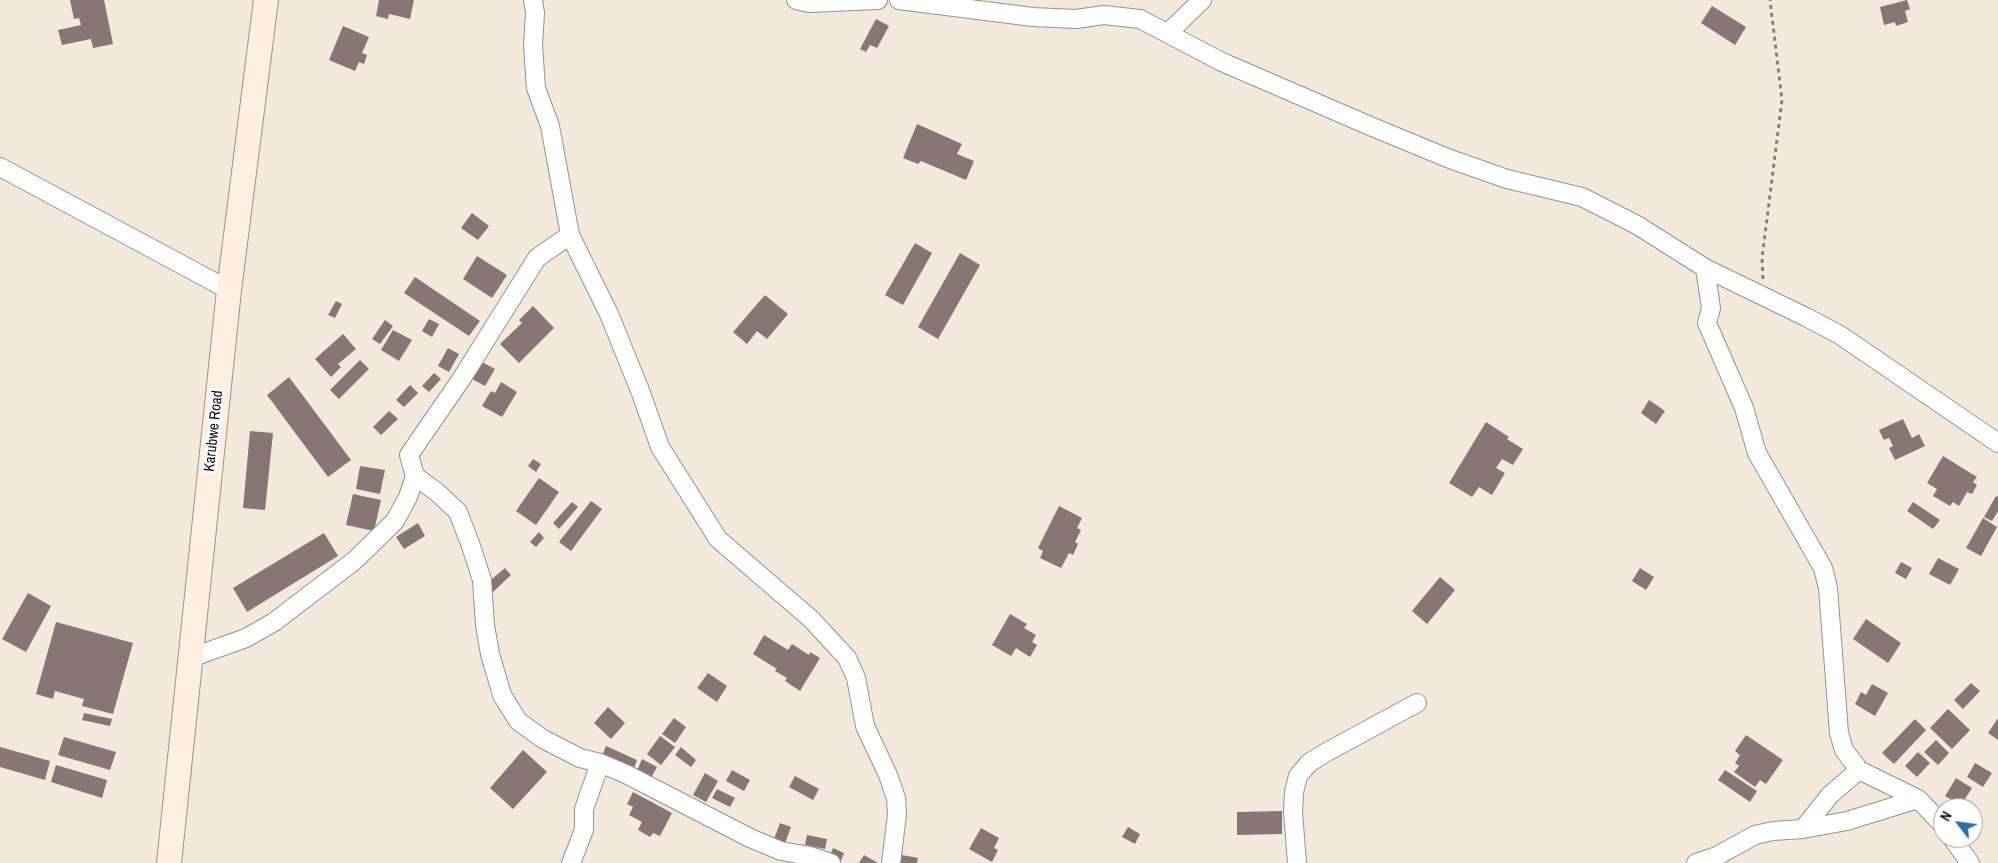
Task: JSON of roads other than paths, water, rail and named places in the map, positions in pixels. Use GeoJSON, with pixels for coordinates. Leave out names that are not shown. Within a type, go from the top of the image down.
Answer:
{"type":"FeatureCollection","features":[{"type":"Feature","properties":{"kind":"street","name":"Karubwe Road"},"geometry":{"type":"LineString","coordinates":[[169,863],[229,290],[266,0]]}},
{"type":"Feature","properties":{"kind":"street"},"geometry":{"type":"LineString","coordinates":[[533,0],[535,13],[533,45],[536,88],[550,126],[570,235],[609,314],[641,393],[660,447],[718,539],[811,619],[847,658],[856,678],[865,726],[888,774],[896,798],[897,815],[890,863]]}},
{"type":"Feature","properties":{"kind":"street"},"geometry":{"type":"LineString","coordinates":[[796,0],[809,3],[851,3],[878,0]]}},
{"type":"Feature","properties":{"kind":"street"},"geometry":{"type":"LineString","coordinates":[[900,0],[1033,16],[1076,19],[1104,15],[1140,19],[1222,62],[1441,155],[1507,178],[1582,197],[1637,224],[1705,268],[1806,317],[1840,336],[1998,443]]}},
{"type":"Feature","properties":{"kind":"street"},"geometry":{"type":"LineString","coordinates":[[1168,33],[1202,0]]}},
{"type":"Feature","properties":{"kind":"street"},"geometry":{"type":"LineString","coordinates":[[0,167],[229,290]]}},
{"type":"Feature","properties":{"kind":"street"},"geometry":{"type":"LineString","coordinates":[[190,658],[246,638],[274,622],[354,560],[395,521],[408,497],[415,476],[409,454],[462,378],[537,258],[570,235]]}},
{"type":"Feature","properties":{"kind":"street"},"geometry":{"type":"LineString","coordinates":[[1705,268],[1711,308],[1707,323],[1744,408],[1756,453],[1823,568],[1828,588],[1839,733],[1844,750],[1860,770],[1918,799],[1933,815]]}},
{"type":"Feature","properties":{"kind":"street"},"geometry":{"type":"LineString","coordinates":[[415,476],[438,493],[458,512],[472,546],[482,580],[485,625],[490,654],[502,695],[518,721],[543,739],[580,758],[600,763],[626,774],[750,838],[782,851],[810,856],[831,863]]}},
{"type":"Feature","properties":{"kind":"street"},"geometry":{"type":"LineString","coordinates":[[1297,863],[1293,812],[1294,792],[1298,776],[1309,763],[1325,753],[1417,703]]}},
{"type":"Feature","properties":{"kind":"street"},"geometry":{"type":"LineString","coordinates":[[571,863],[584,830],[584,809],[600,763]]}},
{"type":"Feature","properties":{"kind":"street"},"geometry":{"type":"LineString","coordinates":[[1802,828],[1830,795],[1860,770]]}},
{"type":"Feature","properties":{"kind":"street"},"geometry":{"type":"LineString","coordinates":[[1696,863],[1717,856],[1755,835],[1861,818],[1918,799]]}},
{"type":"Feature","properties":{"kind":"street"},"geometry":{"type":"LineString","coordinates":[[1959,848],[1970,863]]}}]}
